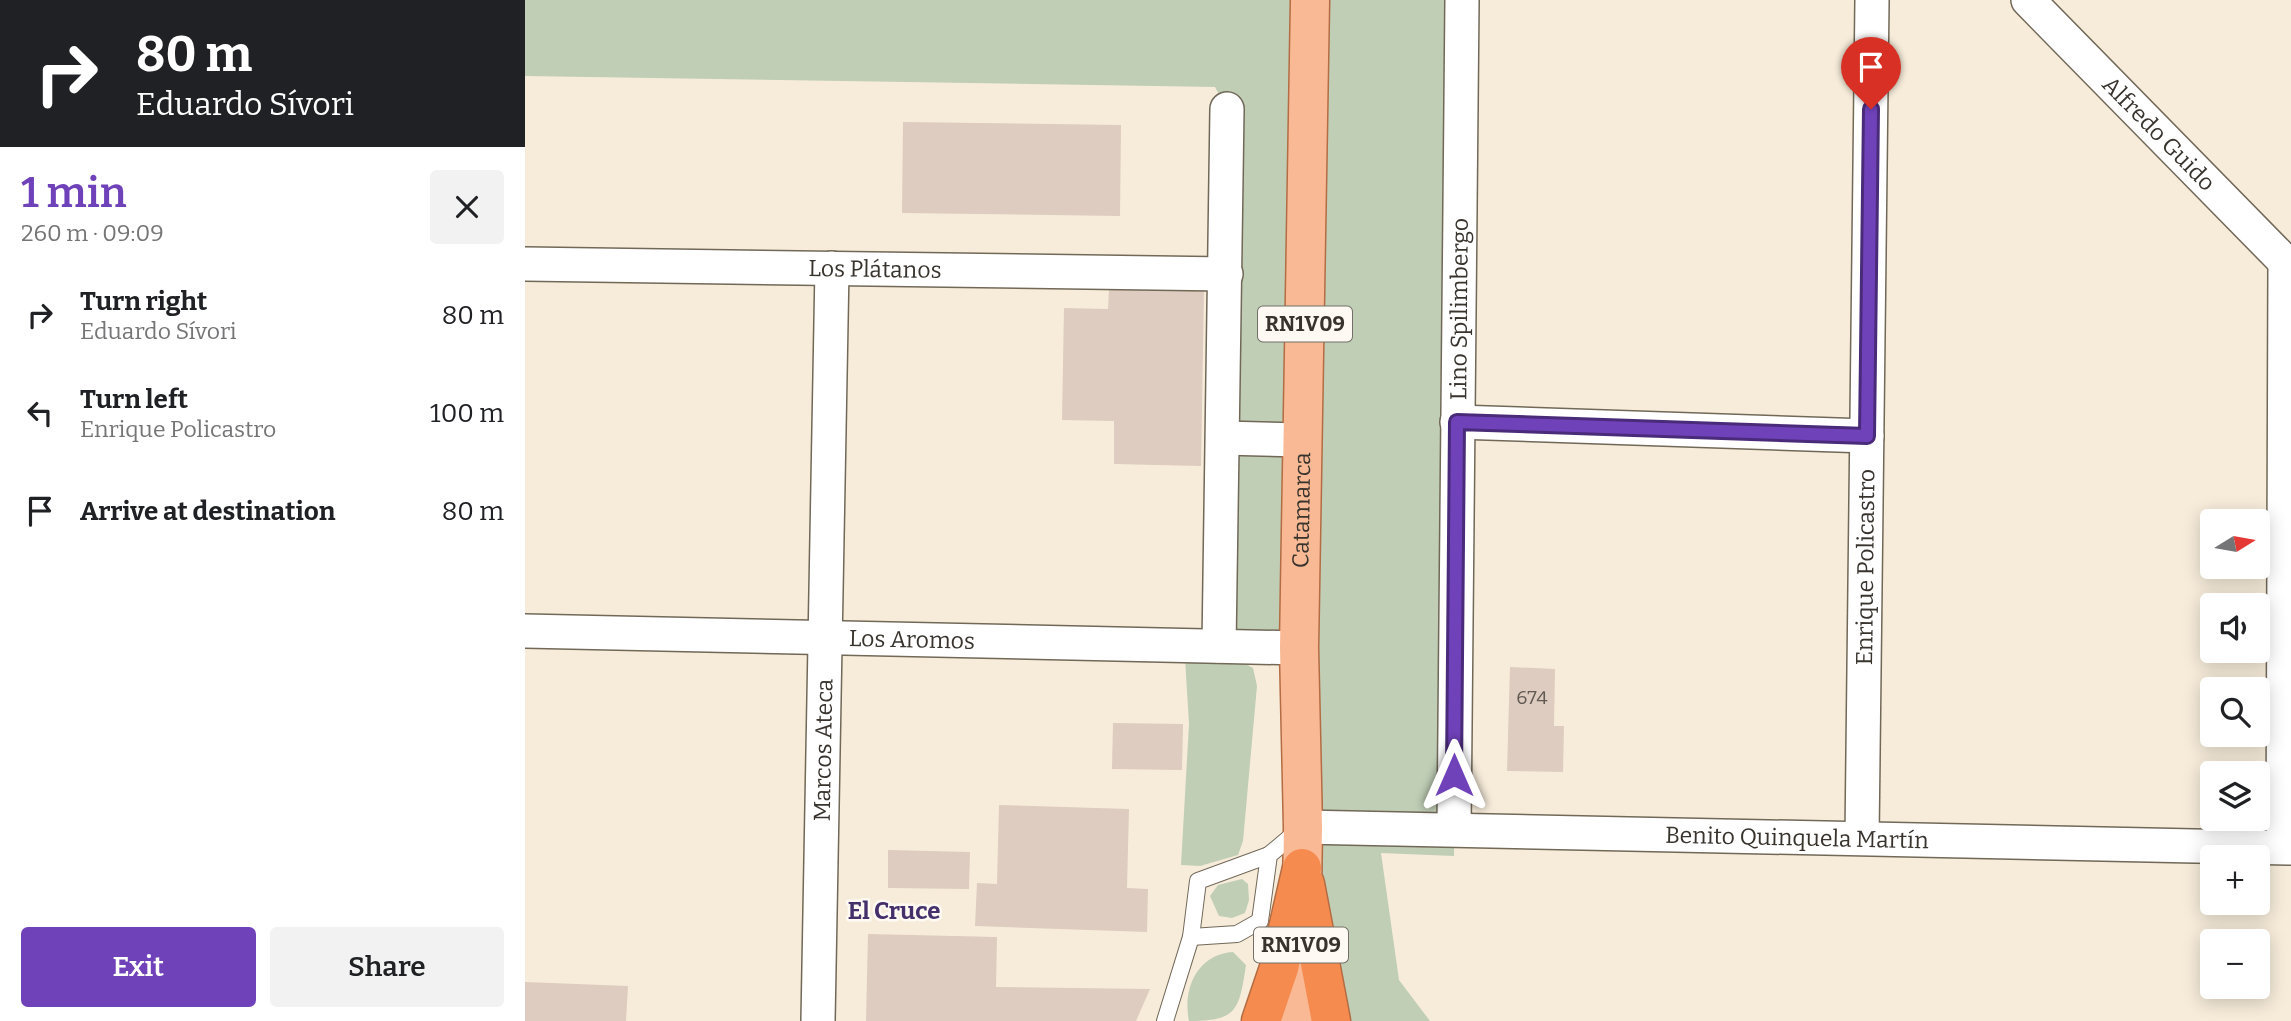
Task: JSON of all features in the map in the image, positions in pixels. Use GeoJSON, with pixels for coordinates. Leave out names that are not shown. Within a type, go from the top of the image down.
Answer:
{"type":"FeatureCollection","features":[{"type":"Feature","properties":{"kind":"highway"},"geometry":{"type":"LineString","coordinates":[[1261,1021],[1279,968],[1286,862]]}},
{"type":"Feature","properties":{"kind":"highway"},"geometry":{"type":"LineString","coordinates":[[1286,862],[1331,1021]]}},
{"type":"Feature","properties":{"kind":"main road","name":"Catamarca"},"geometry":{"type":"LineString","coordinates":[[1300,1021],[1286,862],[1303,827],[1299,648],[1310,0]]}},
{"type":"Feature","properties":{"kind":"street","name":"Lino Spilimbergo"},"geometry":{"type":"LineString","coordinates":[[1454,829],[1462,0]]}},
{"type":"Feature","properties":{"kind":"street","name":"Enrique Policastro"},"geometry":{"type":"LineString","coordinates":[[1862,838],[1872,0]]}},
{"type":"Feature","properties":{"kind":"street","name":"Alfredo Guido"},"geometry":{"type":"LineString","coordinates":[[2028,0],[2288,265]]}},
{"type":"Feature","properties":{"kind":"street"},"geometry":{"type":"LineString","coordinates":[[1219,646],[1227,109]]}},
{"type":"Feature","properties":{"kind":"street","name":"Los Plátanos"},"geometry":{"type":"LineString","coordinates":[[525,264],[1226,274]]}},
{"type":"Feature","properties":{"kind":"street"},"geometry":{"type":"LineString","coordinates":[[2287,847],[2288,265]]}},
{"type":"Feature","properties":{"kind":"street","name":"Marcos Ateca"},"geometry":{"type":"LineString","coordinates":[[818,1021],[832,268]]}},
{"type":"Feature","properties":{"kind":"street"},"geometry":{"type":"LineString","coordinates":[[1457,422],[1867,436]]}},
{"type":"Feature","properties":{"kind":"street"},"geometry":{"type":"LineString","coordinates":[[1223,438],[1303,440]]}},
{"type":"Feature","properties":{"kind":"street","name":"Los Aromos"},"geometry":{"type":"LineString","coordinates":[[525,631],[1299,648]]}},
{"type":"Feature","properties":{"kind":"street","name":"Benito Quinquela Martín"},"geometry":{"type":"LineString","coordinates":[[1303,827],[2287,847]]}},
{"type":"Feature","properties":{"kind":"lane"},"geometry":{"type":"LineString","coordinates":[[1191,937],[1237,934],[1260,921],[1286,862]]}},
{"type":"Feature","properties":{"kind":"lane"},"geometry":{"type":"LineString","coordinates":[[1165,1021],[1191,937],[1198,881],[1286,862]]}},
{"type":"Feature","properties":{"kind":"green space"},"geometry":{"type":"Polygon","coordinates":[[[525,0],[1462,0],[1454,856],[1381,853],[1399,980],[1430,1021],[1331,1021],[1299,648],[1219,646],[1227,109],[1215,87],[525,76],[525,0]]]}},
{"type":"Feature","properties":{"kind":"green space"},"geometry":{"type":"Polygon","coordinates":[[[1185,658],[1237,659],[1253,668],[1257,686],[1243,841],[1238,855],[1200,866],[1181,865],[1189,724],[1185,658]]]}},
{"type":"Feature","properties":{"kind":"green space"},"geometry":{"type":"Polygon","coordinates":[[[1242,879],[1248,884],[1249,900],[1245,913],[1232,918],[1219,916],[1210,896],[1218,885],[1242,879]]]}},
{"type":"Feature","properties":{"kind":"green space"},"geometry":{"type":"Polygon","coordinates":[[[1233,952],[1246,965],[1241,993],[1233,1010],[1218,1019],[1189,1021],[1188,997],[1195,975],[1210,959],[1233,952]]]}},
{"type":"Feature","properties":{"kind":"building"},"geometry":{"type":"Polygon","coordinates":[[[903,122],[1121,125],[1120,216],[902,213],[903,122]]]}},
{"type":"Feature","properties":{"kind":"building"},"geometry":{"type":"Polygon","coordinates":[[[1109,289],[1204,291],[1201,466],[1114,464],[1114,421],[1062,420],[1064,308],[1108,309],[1109,289]]]}},
{"type":"Feature","properties":{"kind":"building"},"geometry":{"type":"Polygon","coordinates":[[[1510,667],[1555,669],[1554,726],[1564,726],[1563,772],[1507,771],[1510,667]]]}},
{"type":"Feature","properties":{"kind":"building"},"geometry":{"type":"Polygon","coordinates":[[[1113,723],[1183,724],[1182,770],[1112,769],[1113,723]]]}},
{"type":"Feature","properties":{"kind":"building"},"geometry":{"type":"Polygon","coordinates":[[[999,805],[1129,809],[1127,888],[1148,889],[1147,932],[975,926],[977,883],[997,884],[999,805]]]}},
{"type":"Feature","properties":{"kind":"building"},"geometry":{"type":"Polygon","coordinates":[[[888,850],[970,852],[969,889],[888,888],[888,850]]]}},
{"type":"Feature","properties":{"kind":"building"},"geometry":{"type":"Polygon","coordinates":[[[868,934],[997,937],[996,987],[1150,989],[1136,1021],[866,1021],[868,934]]]}},
{"type":"Feature","properties":{"kind":"building"},"geometry":{"type":"Polygon","coordinates":[[[525,982],[628,986],[626,1021],[525,1021],[525,982]]]}},
{"type":"Feature","properties":{"kind":"district","name":"El Cruce"},"geometry":{"type":"Point","coordinates":[894,911]}},
{"type":"Feature","properties":{"kind":"route"},"geometry":{"type":"LineString","coordinates":[[1454,775],[1457,422],[1867,436],[1871,109]]}}]}
